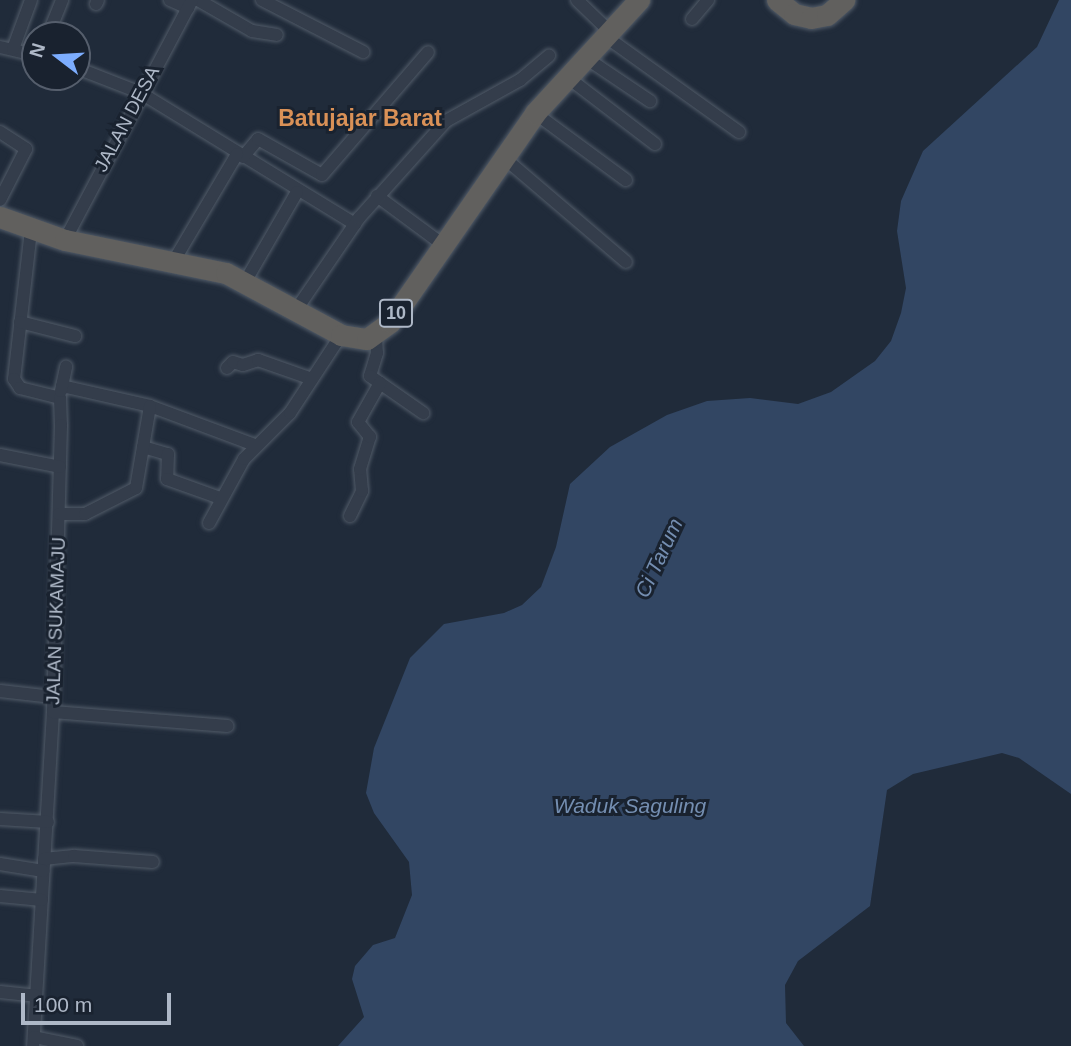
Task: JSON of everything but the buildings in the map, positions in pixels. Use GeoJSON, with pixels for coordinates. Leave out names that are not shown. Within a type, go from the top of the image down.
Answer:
{"type":"FeatureCollection","features":[{"type":"Feature","properties":{"kind":"highway"},"geometry":{"type":"LineString","coordinates":[[777,0],[794,13],[811,18],[827,15],[845,0]]}},
{"type":"Feature","properties":{"kind":"highway","name":"10"},"geometry":{"type":"LineString","coordinates":[[0,216],[31,230],[65,240],[176,259],[245,282],[341,335],[360,339],[376,336],[535,113],[634,1]]}},
{"type":"Feature","properties":{"kind":"street"},"geometry":{"type":"LineString","coordinates":[[6,48],[31,0]]}},
{"type":"Feature","properties":{"kind":"street"},"geometry":{"type":"LineString","coordinates":[[54,21],[62,0]]}},
{"type":"Feature","properties":{"kind":"street"},"geometry":{"type":"LineString","coordinates":[[170,0],[193,3],[252,31],[277,35]]}},
{"type":"Feature","properties":{"kind":"street"},"geometry":{"type":"LineString","coordinates":[[262,0],[363,52]]}},
{"type":"Feature","properties":{"kind":"street"},"geometry":{"type":"LineString","coordinates":[[577,0],[607,34],[739,132]]}},
{"type":"Feature","properties":{"kind":"street"},"geometry":{"type":"LineString","coordinates":[[692,19],[708,0]]}},
{"type":"Feature","properties":{"kind":"street","name":"JALAN DESA"},"geometry":{"type":"LineString","coordinates":[[65,240],[141,93],[193,3]]}},
{"type":"Feature","properties":{"kind":"street"},"geometry":{"type":"LineString","coordinates":[[176,259],[240,155],[256,139],[322,175],[428,52]]}},
{"type":"Feature","properties":{"kind":"street"},"geometry":{"type":"LineString","coordinates":[[583,56],[650,101]]}},
{"type":"Feature","properties":{"kind":"street"},"geometry":{"type":"LineString","coordinates":[[296,310],[377,195],[446,121],[520,80],[549,57]]}},
{"type":"Feature","properties":{"kind":"street"},"geometry":{"type":"LineString","coordinates":[[91,73],[141,93],[297,192],[355,224]]}},
{"type":"Feature","properties":{"kind":"street"},"geometry":{"type":"LineString","coordinates":[[566,76],[655,144]]}},
{"type":"Feature","properties":{"kind":"street"},"geometry":{"type":"LineString","coordinates":[[535,113],[626,180]]}},
{"type":"Feature","properties":{"kind":"street"},"geometry":{"type":"LineString","coordinates":[[0,132],[26,149],[0,200]]}},
{"type":"Feature","properties":{"kind":"street"},"geometry":{"type":"LineString","coordinates":[[259,167],[272,147]]}},
{"type":"Feature","properties":{"kind":"street"},"geometry":{"type":"LineString","coordinates":[[502,156],[626,262]]}},
{"type":"Feature","properties":{"kind":"street"},"geometry":{"type":"LineString","coordinates":[[245,282],[297,192]]}},
{"type":"Feature","properties":{"kind":"street"},"geometry":{"type":"LineString","coordinates":[[377,195],[442,244]]}},
{"type":"Feature","properties":{"kind":"street"},"geometry":{"type":"LineString","coordinates":[[31,230],[16,384],[150,406],[255,445]]}},
{"type":"Feature","properties":{"kind":"street"},"geometry":{"type":"LineString","coordinates":[[20,322],[75,336]]}},
{"type":"Feature","properties":{"kind":"street"},"geometry":{"type":"LineString","coordinates":[[209,523],[220,498],[255,445],[290,413],[341,335]]}},
{"type":"Feature","properties":{"kind":"street"},"geometry":{"type":"LineString","coordinates":[[376,336],[377,353],[370,373],[423,413]]}},
{"type":"Feature","properties":{"kind":"street"},"geometry":{"type":"LineString","coordinates":[[227,368],[233,362],[243,365],[258,360],[312,379]]}},
{"type":"Feature","properties":{"kind":"street","name":"JALAN SUKAMAJU"},"geometry":{"type":"LineString","coordinates":[[34,1041],[53,712],[61,392],[66,367]]}},
{"type":"Feature","properties":{"kind":"street"},"geometry":{"type":"LineString","coordinates":[[350,516],[362,491],[360,469],[370,433],[358,422],[380,383]]}},
{"type":"Feature","properties":{"kind":"street"},"geometry":{"type":"LineString","coordinates":[[60,514],[85,514],[133,491],[150,406]]}},
{"type":"Feature","properties":{"kind":"street"},"geometry":{"type":"LineString","coordinates":[[143,446],[168,454],[167,479],[220,498]]}},
{"type":"Feature","properties":{"kind":"street"},"geometry":{"type":"LineString","coordinates":[[0,455],[60,467]]}},
{"type":"Feature","properties":{"kind":"street"},"geometry":{"type":"LineString","coordinates":[[0,691],[52,697]]}},
{"type":"Feature","properties":{"kind":"street"},"geometry":{"type":"LineString","coordinates":[[53,712],[227,726]]}},
{"type":"Feature","properties":{"kind":"street"},"geometry":{"type":"LineString","coordinates":[[0,819],[48,822]]}},
{"type":"Feature","properties":{"kind":"street"},"geometry":{"type":"LineString","coordinates":[[0,864],[44,865],[74,856],[153,862]]}},
{"type":"Feature","properties":{"kind":"street"},"geometry":{"type":"LineString","coordinates":[[0,896],[42,900]]}},
{"type":"Feature","properties":{"kind":"street"},"geometry":{"type":"LineString","coordinates":[[0,992],[36,996]]}},
{"type":"Feature","properties":{"kind":"street"},"geometry":{"type":"LineString","coordinates":[[34,1041],[77,1046]]}},
{"type":"Feature","properties":{"kind":"water","name":"Waduk Saguling"},"geometry":{"type":"Polygon","coordinates":[[[1059,0],[1071,0],[1071,794],[1019,758],[1002,753],[913,774],[887,790],[870,906],[798,961],[785,985],[786,1023],[804,1046],[338,1046],[364,1017],[352,979],[355,966],[373,945],[395,938],[412,895],[409,862],[374,813],[366,793],[374,748],[410,658],[444,624],[504,613],[522,605],[541,587],[556,547],[570,484],[610,447],[667,415],[707,401],[750,398],[798,404],[831,392],[875,361],[891,341],[901,313],[906,288],[897,231],[901,201],[923,151],[1037,47],[1059,0]]]}},
{"type":"Feature","properties":{"kind":"district","name":"Batujajar Barat"},"geometry":{"type":"Point","coordinates":[360,118]}},
{"type":"Feature","properties":{"kind":"water label","name":"Ci Tarum"},"geometry":{"type":"Point","coordinates":[659,558]}}]}
